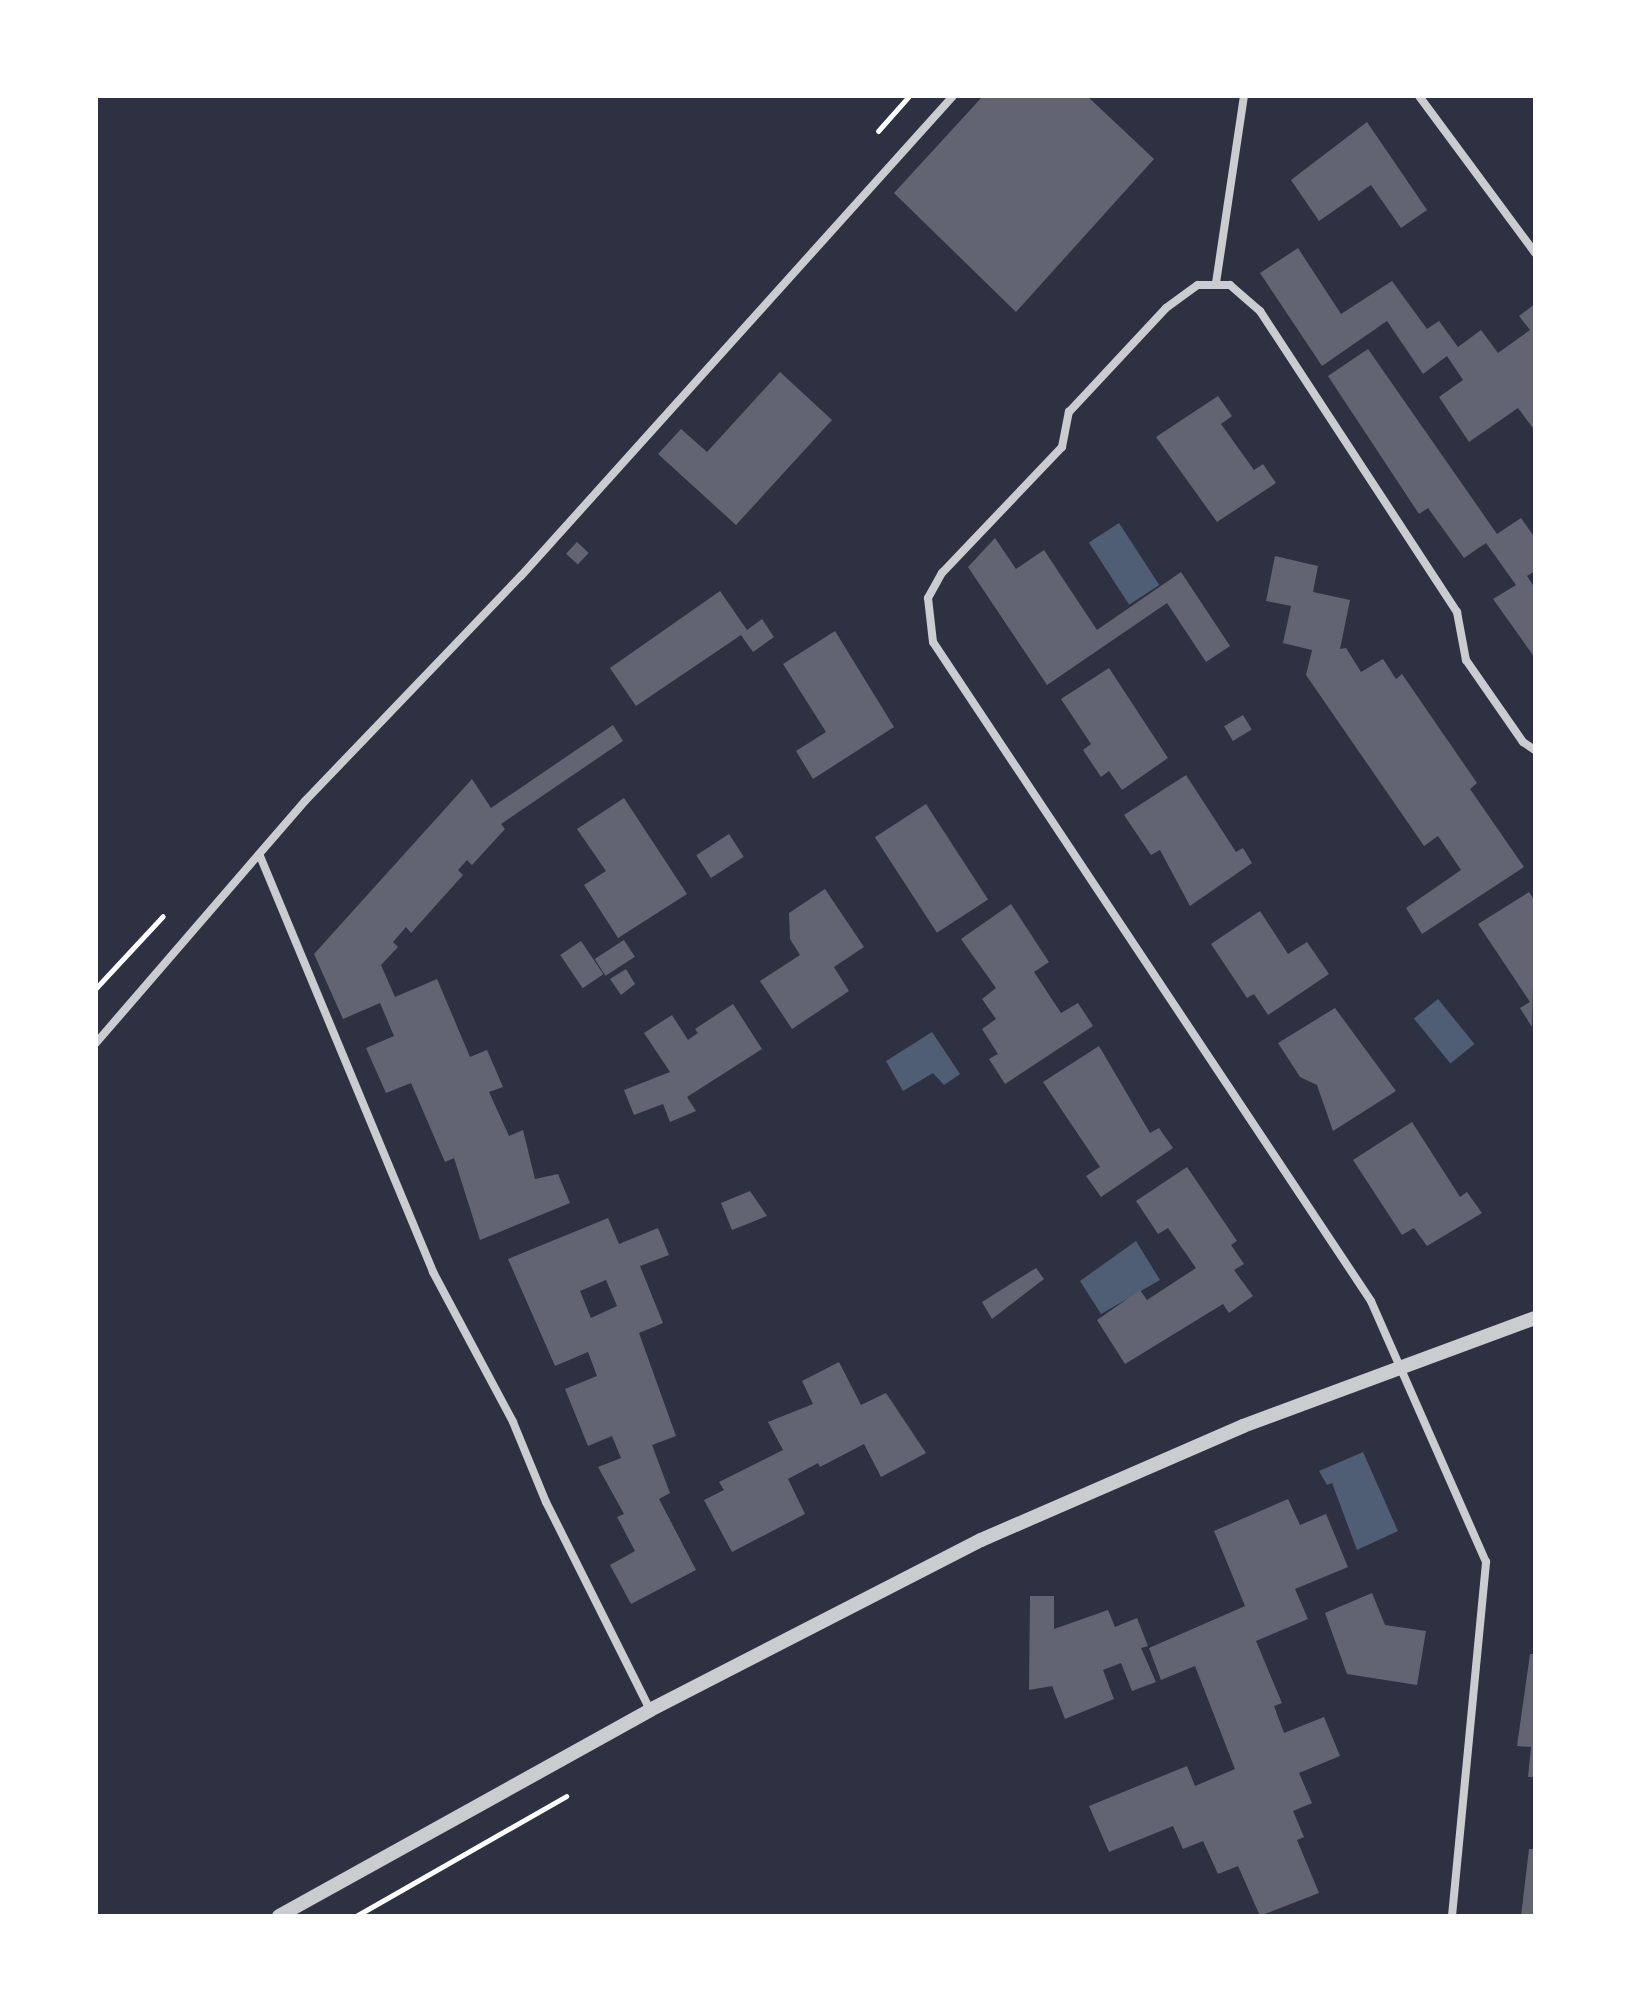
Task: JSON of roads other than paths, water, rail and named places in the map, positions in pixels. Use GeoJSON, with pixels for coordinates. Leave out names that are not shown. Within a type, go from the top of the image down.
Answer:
{"type":"FeatureCollection","features":[{"type":"Feature","properties":{"kind":"street"},"geometry":{"type":"LineString","coordinates":[[96,1043],[260,856],[532,564],[953,96]]}},
{"type":"Feature","properties":{"kind":"street"},"geometry":{"type":"LineString","coordinates":[[1216,283],[1244,96]]}},
{"type":"Feature","properties":{"kind":"street"},"geometry":{"type":"LineString","coordinates":[[1419,96],[1535,253]]}},
{"type":"Feature","properties":{"kind":"street"},"geometry":{"type":"LineString","coordinates":[[1452,1916],[1486,1562],[1371,1301],[933,642],[927,621],[928,598],[942,573],[1062,447],[1069,412],[1183,292],[1216,283],[1230,285],[1260,311],[1457,612],[1466,660],[1523,742],[1535,750]]}},
{"type":"Feature","properties":{"kind":"street"},"geometry":{"type":"LineString","coordinates":[[260,856],[433,1272],[513,1422],[650,1710]]}},
{"type":"Feature","properties":{"kind":"street"},"geometry":{"type":"LineString","coordinates":[[279,1916],[650,1710],[981,1540],[1243,1426],[1535,1318]]}},
{"type":"Feature","properties":{"kind":"water"},"geometry":{"type":"Polygon","coordinates":[[[1119,523],[1159,585],[1129,605],[1089,543],[1119,523]]]}},
{"type":"Feature","properties":{"kind":"water"},"geometry":{"type":"Polygon","coordinates":[[[1438,999],[1475,1044],[1450,1064],[1414,1019],[1438,999]]]}},
{"type":"Feature","properties":{"kind":"water"},"geometry":{"type":"Polygon","coordinates":[[[932,1032],[960,1074],[944,1085],[933,1073],[903,1091],[886,1061],[932,1032]]]}},
{"type":"Feature","properties":{"kind":"water"},"geometry":{"type":"Polygon","coordinates":[[[1136,1241],[1160,1280],[1101,1314],[1080,1281],[1136,1241]]]}},
{"type":"Feature","properties":{"kind":"water"},"geometry":{"type":"Polygon","coordinates":[[[1363,1452],[1398,1531],[1357,1550],[1332,1483],[1327,1485],[1319,1471],[1363,1452]]]}}]}
